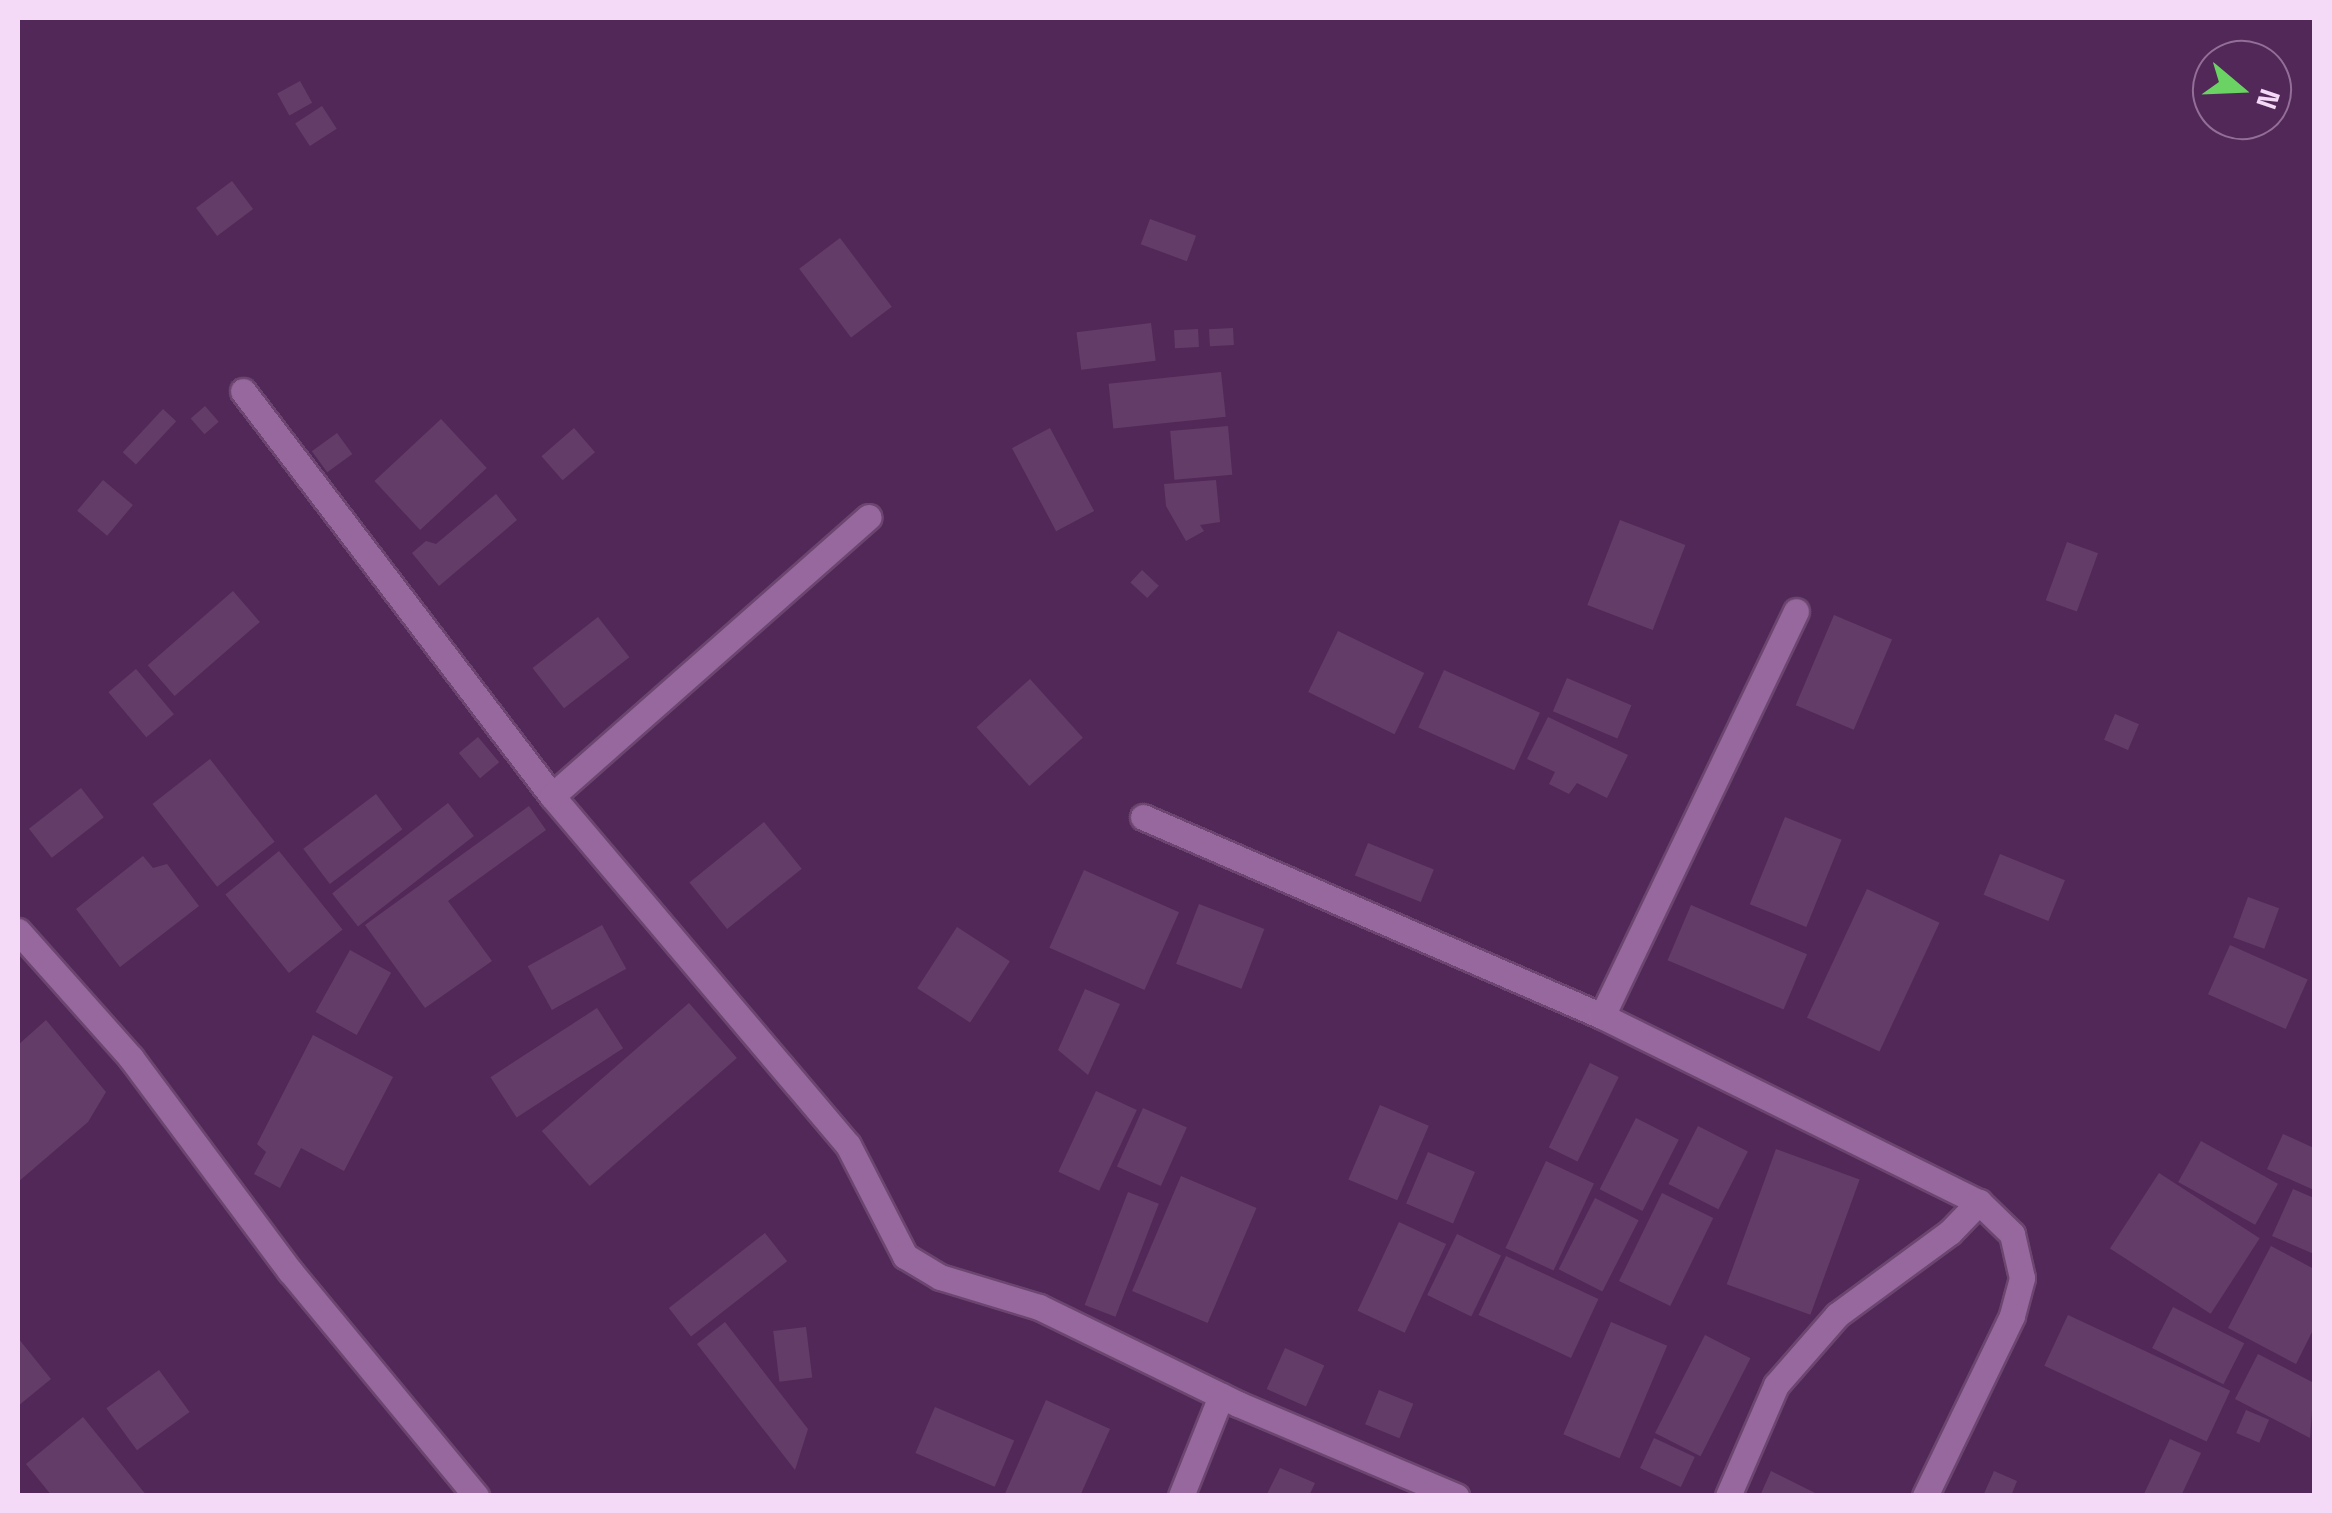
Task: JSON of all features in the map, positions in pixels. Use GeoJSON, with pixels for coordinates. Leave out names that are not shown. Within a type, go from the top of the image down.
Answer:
{"type":"FeatureCollection","features":[{"type":"Feature","properties":{"kind":"street"},"geometry":{"type":"LineString","coordinates":[[243,391],[552,796],[848,1145],[905,1256],[931,1274],[1039,1307],[1221,1396],[1456,1496]]}},
{"type":"Feature","properties":{"kind":"street"},"geometry":{"type":"LineString","coordinates":[[552,796],[868,517]]}},
{"type":"Feature","properties":{"kind":"street"},"geometry":{"type":"LineString","coordinates":[[1602,1016],[1796,612]]}},
{"type":"Feature","properties":{"kind":"street"},"geometry":{"type":"LineString","coordinates":[[1143,817],[1602,1016],[1979,1202],[2012,1234],[2022,1278],[2012,1316],[1925,1496]]}},
{"type":"Feature","properties":{"kind":"street"},"geometry":{"type":"LineString","coordinates":[[18,931],[132,1058],[290,1270],[476,1496]]}},
{"type":"Feature","properties":{"kind":"street"},"geometry":{"type":"LineString","coordinates":[[1728,1496],[1776,1386],[1837,1316],[1950,1232],[1979,1202]]}},
{"type":"Feature","properties":{"kind":"street"},"geometry":{"type":"LineString","coordinates":[[1181,1496],[1221,1396]]}},
{"type":"Feature","properties":{"kind":"building"},"geometry":{"type":"Polygon","coordinates":[[[300,81],[312,103],[289,115],[277,94],[300,81]]]}},
{"type":"Feature","properties":{"kind":"building"},"geometry":{"type":"Polygon","coordinates":[[[322,106],[337,129],[310,146],[295,123],[322,106]]]}},
{"type":"Feature","properties":{"kind":"building"},"geometry":{"type":"Polygon","coordinates":[[[232,181],[253,209],[217,236],[196,208],[232,181]]]}},
{"type":"Feature","properties":{"kind":"building"},"geometry":{"type":"Polygon","coordinates":[[[1150,219],[1196,236],[1187,261],[1141,244],[1150,219]]]}},
{"type":"Feature","properties":{"kind":"building"},"geometry":{"type":"Polygon","coordinates":[[[840,238],[892,307],[851,337],[799,269],[840,238]]]}},
{"type":"Feature","properties":{"kind":"building"},"geometry":{"type":"Polygon","coordinates":[[[1151,323],[1156,361],[1081,370],[1077,332],[1151,323]]]}},
{"type":"Feature","properties":{"kind":"building"},"geometry":{"type":"Polygon","coordinates":[[[1233,328],[1234,345],[1210,346],[1209,329],[1233,328]]]}},
{"type":"Feature","properties":{"kind":"building"},"geometry":{"type":"Polygon","coordinates":[[[1198,329],[1199,347],[1175,348],[1174,330],[1198,329]]]}},
{"type":"Feature","properties":{"kind":"building"},"geometry":{"type":"Polygon","coordinates":[[[1221,372],[1226,417],[1113,429],[1109,384],[1221,372]]]}},
{"type":"Feature","properties":{"kind":"building"},"geometry":{"type":"Polygon","coordinates":[[[205,406],[219,422],[204,434],[191,418],[205,406]]]}},
{"type":"Feature","properties":{"kind":"building"},"geometry":{"type":"Polygon","coordinates":[[[163,409],[176,421],[136,464],[123,452],[163,409]]]}},
{"type":"Feature","properties":{"kind":"building"},"geometry":{"type":"Polygon","coordinates":[[[441,419],[487,468],[420,530],[374,481],[441,419]]]}},
{"type":"Feature","properties":{"kind":"building"},"geometry":{"type":"Polygon","coordinates":[[[1228,426],[1232,475],[1174,480],[1170,431],[1228,426]]]}},
{"type":"Feature","properties":{"kind":"building"},"geometry":{"type":"Polygon","coordinates":[[[574,428],[595,452],[563,480],[542,456],[574,428]]]}},
{"type":"Feature","properties":{"kind":"building"},"geometry":{"type":"Polygon","coordinates":[[[1050,428],[1094,511],[1056,531],[1012,448],[1050,428]]]}},
{"type":"Feature","properties":{"kind":"building"},"geometry":{"type":"Polygon","coordinates":[[[337,433],[352,454],[327,472],[312,451],[337,433]]]}},
{"type":"Feature","properties":{"kind":"building"},"geometry":{"type":"Polygon","coordinates":[[[103,480],[133,505],[107,536],[77,511],[103,480]]]}},
{"type":"Feature","properties":{"kind":"building"},"geometry":{"type":"Polygon","coordinates":[[[1216,480],[1220,522],[1200,525],[1204,531],[1186,541],[1166,506],[1164,484],[1216,480]]]}},
{"type":"Feature","properties":{"kind":"building"},"geometry":{"type":"Polygon","coordinates":[[[496,494],[517,520],[439,586],[412,553],[426,541],[436,544],[496,494]]]}},
{"type":"Feature","properties":{"kind":"building"},"geometry":{"type":"Polygon","coordinates":[[[1620,520],[1685,545],[1653,630],[1587,605],[1620,520]]]}},
{"type":"Feature","properties":{"kind":"building"},"geometry":{"type":"Polygon","coordinates":[[[2067,542],[2098,553],[2077,612],[2046,600],[2067,542]]]}},
{"type":"Feature","properties":{"kind":"building"},"geometry":{"type":"Polygon","coordinates":[[[1142,570],[1159,586],[1147,598],[1130,582],[1142,570]]]}},
{"type":"Feature","properties":{"kind":"building"},"geometry":{"type":"Polygon","coordinates":[[[233,591],[260,622],[175,696],[148,665],[233,591]]]}},
{"type":"Feature","properties":{"kind":"building"},"geometry":{"type":"Polygon","coordinates":[[[1834,615],[1892,640],[1854,730],[1796,705],[1834,615]]]}},
{"type":"Feature","properties":{"kind":"building"},"geometry":{"type":"Polygon","coordinates":[[[598,617],[629,657],[564,708],[533,668],[598,617]]]}},
{"type":"Feature","properties":{"kind":"building"},"geometry":{"type":"Polygon","coordinates":[[[1338,631],[1424,673],[1394,734],[1308,692],[1338,631]]]}},
{"type":"Feature","properties":{"kind":"building"},"geometry":{"type":"Polygon","coordinates":[[[136,669],[174,714],[146,737],[108,692],[136,669]]]}},
{"type":"Feature","properties":{"kind":"building"},"geometry":{"type":"Polygon","coordinates":[[[1444,670],[1540,713],[1514,770],[1418,728],[1444,670]]]}},
{"type":"Feature","properties":{"kind":"building"},"geometry":{"type":"Polygon","coordinates":[[[1567,678],[1631,705],[1617,738],[1553,711],[1567,678]]]}},
{"type":"Feature","properties":{"kind":"building"},"geometry":{"type":"Polygon","coordinates":[[[1030,679],[1083,738],[1029,786],[976,727],[1030,679]]]}},
{"type":"Feature","properties":{"kind":"building"},"geometry":{"type":"Polygon","coordinates":[[[2115,714],[2139,724],[2128,750],[2104,740],[2115,714]]]}},
{"type":"Feature","properties":{"kind":"building"},"geometry":{"type":"Polygon","coordinates":[[[1548,717],[1628,755],[1607,798],[1577,783],[1569,794],[1549,784],[1555,772],[1527,759],[1548,717]]]}},
{"type":"Feature","properties":{"kind":"building"},"geometry":{"type":"Polygon","coordinates":[[[478,737],[499,762],[480,778],[459,753],[478,737]]]}},
{"type":"Feature","properties":{"kind":"building"},"geometry":{"type":"Polygon","coordinates":[[[210,759],[275,842],[217,887],[152,804],[210,759]]]}},
{"type":"Feature","properties":{"kind":"building"},"geometry":{"type":"Polygon","coordinates":[[[81,788],[104,817],[52,858],[29,829],[81,788]]]}},
{"type":"Feature","properties":{"kind":"building"},"geometry":{"type":"Polygon","coordinates":[[[376,794],[402,829],[330,884],[303,849],[376,794]]]}},
{"type":"Feature","properties":{"kind":"building"},"geometry":{"type":"Polygon","coordinates":[[[448,803],[474,836],[358,927],[332,894],[448,803]]]}},
{"type":"Feature","properties":{"kind":"building"},"geometry":{"type":"Polygon","coordinates":[[[529,806],[546,830],[448,901],[492,961],[425,1008],[365,925],[529,806]]]}},
{"type":"Feature","properties":{"kind":"building"},"geometry":{"type":"Polygon","coordinates":[[[1785,817],[1842,840],[1806,927],[1750,904],[1785,817]]]}},
{"type":"Feature","properties":{"kind":"building"},"geometry":{"type":"Polygon","coordinates":[[[764,822],[802,869],[727,929],[689,882],[764,822]]]}},
{"type":"Feature","properties":{"kind":"building"},"geometry":{"type":"Polygon","coordinates":[[[1368,843],[1434,870],[1421,902],[1355,875],[1368,843]]]}},
{"type":"Feature","properties":{"kind":"building"},"geometry":{"type":"Polygon","coordinates":[[[279,851],[343,929],[289,973],[225,894],[279,851]]]}},
{"type":"Feature","properties":{"kind":"building"},"geometry":{"type":"Polygon","coordinates":[[[2000,854],[2065,880],[2048,921],[1984,895],[2000,854]]]}},
{"type":"Feature","properties":{"kind":"building"},"geometry":{"type":"Polygon","coordinates":[[[143,856],[153,868],[167,864],[199,906],[120,967],[76,909],[143,856]]]}},
{"type":"Feature","properties":{"kind":"building"},"geometry":{"type":"Polygon","coordinates":[[[1084,870],[1179,912],[1144,990],[1049,948],[1084,870]]]}},
{"type":"Feature","properties":{"kind":"building"},"geometry":{"type":"Polygon","coordinates":[[[1867,889],[1940,923],[1879,1052],[1807,1018],[1867,889]]]}},
{"type":"Feature","properties":{"kind":"building"},"geometry":{"type":"Polygon","coordinates":[[[2248,897],[2279,908],[2264,949],[2233,937],[2248,897]]]}},
{"type":"Feature","properties":{"kind":"building"},"geometry":{"type":"Polygon","coordinates":[[[1199,904],[1264,929],[1241,989],[1176,964],[1199,904]]]}},
{"type":"Feature","properties":{"kind":"building"},"geometry":{"type":"Polygon","coordinates":[[[1691,905],[1807,954],[1784,1009],[1668,960],[1691,905]]]}},
{"type":"Feature","properties":{"kind":"building"},"geometry":{"type":"Polygon","coordinates":[[[602,925],[626,969],[552,1010],[528,966],[602,925]]]}},
{"type":"Feature","properties":{"kind":"building"},"geometry":{"type":"Polygon","coordinates":[[[957,927],[1010,961],[970,1023],[917,988],[957,927]]]}},
{"type":"Feature","properties":{"kind":"building"},"geometry":{"type":"Polygon","coordinates":[[[2230,945],[2308,980],[2286,1029],[2208,994],[2230,945]]]}},
{"type":"Feature","properties":{"kind":"building"},"geometry":{"type":"Polygon","coordinates":[[[350,950],[391,973],[357,1035],[316,1012],[350,950]]]}},
{"type":"Feature","properties":{"kind":"building"},"geometry":{"type":"Polygon","coordinates":[[[1085,989],[1120,1004],[1088,1075],[1058,1050],[1085,989]]]}},
{"type":"Feature","properties":{"kind":"building"},"geometry":{"type":"Polygon","coordinates":[[[689,1003],[737,1058],[590,1186],[542,1131],[689,1003]]]}},
{"type":"Feature","properties":{"kind":"building"},"geometry":{"type":"Polygon","coordinates":[[[597,1008],[623,1048],[517,1117],[490,1077],[597,1008]]]}},
{"type":"Feature","properties":{"kind":"building"},"geometry":{"type":"Polygon","coordinates":[[[46,1020],[106,1092],[88,1122],[18,1182],[18,1045],[46,1020]]]}},
{"type":"Feature","properties":{"kind":"building"},"geometry":{"type":"Polygon","coordinates":[[[313,1035],[393,1077],[344,1171],[301,1148],[280,1188],[254,1174],[266,1152],[257,1144],[313,1035]]]}},
{"type":"Feature","properties":{"kind":"building"},"geometry":{"type":"Polygon","coordinates":[[[1590,1063],[1619,1077],[1578,1162],[1549,1147],[1590,1063]]]}},
{"type":"Feature","properties":{"kind":"building"},"geometry":{"type":"Polygon","coordinates":[[[1096,1091],[1137,1110],[1099,1191],[1058,1172],[1096,1091]]]}},
{"type":"Feature","properties":{"kind":"building"},"geometry":{"type":"Polygon","coordinates":[[[1380,1105],[1429,1126],[1397,1200],[1348,1180],[1380,1105]]]}},
{"type":"Feature","properties":{"kind":"building"},"geometry":{"type":"Polygon","coordinates":[[[1143,1108],[1187,1128],[1161,1186],[1117,1166],[1143,1108]]]}},
{"type":"Feature","properties":{"kind":"building"},"geometry":{"type":"Polygon","coordinates":[[[1636,1118],[1679,1140],[1642,1211],[1600,1189],[1636,1118]]]}},
{"type":"Feature","properties":{"kind":"building"},"geometry":{"type":"Polygon","coordinates":[[[1698,1126],[1748,1151],[1718,1209],[1668,1184],[1698,1126]]]}},
{"type":"Feature","properties":{"kind":"building"},"geometry":{"type":"Polygon","coordinates":[[[2283,1134],[2314,1148],[2314,1190],[2267,1169],[2283,1134]]]}},
{"type":"Feature","properties":{"kind":"building"},"geometry":{"type":"Polygon","coordinates":[[[2201,1141],[2278,1184],[2255,1225],[2178,1182],[2201,1141]]]}},
{"type":"Feature","properties":{"kind":"building"},"geometry":{"type":"Polygon","coordinates":[[[1776,1149],[1860,1179],[1810,1315],[1727,1284],[1776,1149]]]}},
{"type":"Feature","properties":{"kind":"building"},"geometry":{"type":"Polygon","coordinates":[[[1428,1152],[1475,1172],[1453,1223],[1406,1204],[1428,1152]]]}},
{"type":"Feature","properties":{"kind":"building"},"geometry":{"type":"Polygon","coordinates":[[[1546,1161],[1594,1183],[1553,1270],[1505,1248],[1546,1161]]]}},
{"type":"Feature","properties":{"kind":"building"},"geometry":{"type":"Polygon","coordinates":[[[2159,1173],[2260,1238],[2211,1314],[2110,1248],[2159,1173]]]}},
{"type":"Feature","properties":{"kind":"building"},"geometry":{"type":"Polygon","coordinates":[[[1181,1176],[1256,1208],[1208,1323],[1132,1291],[1181,1176]]]}},
{"type":"Feature","properties":{"kind":"building"},"geometry":{"type":"Polygon","coordinates":[[[2293,1189],[2314,1198],[2314,1254],[2272,1236],[2293,1189]]]}},
{"type":"Feature","properties":{"kind":"building"},"geometry":{"type":"Polygon","coordinates":[[[1128,1192],[1159,1204],[1115,1317],[1085,1305],[1128,1192]]]}},
{"type":"Feature","properties":{"kind":"building"},"geometry":{"type":"Polygon","coordinates":[[[1662,1193],[1713,1218],[1670,1306],[1619,1281],[1662,1193]]]}},
{"type":"Feature","properties":{"kind":"building"},"geometry":{"type":"Polygon","coordinates":[[[1595,1198],[1639,1220],[1602,1292],[1559,1269],[1595,1198]]]}},
{"type":"Feature","properties":{"kind":"building"},"geometry":{"type":"Polygon","coordinates":[[[1399,1222],[1446,1244],[1405,1333],[1358,1311],[1399,1222]]]}},
{"type":"Feature","properties":{"kind":"building"},"geometry":{"type":"Polygon","coordinates":[[[765,1233],[787,1261],[691,1336],[669,1308],[765,1233]]]}},
{"type":"Feature","properties":{"kind":"building"},"geometry":{"type":"Polygon","coordinates":[[[1457,1234],[1501,1255],[1471,1317],[1427,1295],[1457,1234]]]}},
{"type":"Feature","properties":{"kind":"building"},"geometry":{"type":"Polygon","coordinates":[[[2271,1246],[2314,1269],[2314,1328],[2296,1364],[2228,1328],[2271,1246]]]}},
{"type":"Feature","properties":{"kind":"building"},"geometry":{"type":"Polygon","coordinates":[[[1506,1256],[1598,1299],[1571,1358],[1479,1315],[1506,1256]]]}},
{"type":"Feature","properties":{"kind":"building"},"geometry":{"type":"Polygon","coordinates":[[[2173,1307],[2244,1343],[2223,1384],[2152,1348],[2173,1307]]]}},
{"type":"Feature","properties":{"kind":"building"},"geometry":{"type":"Polygon","coordinates":[[[2068,1315],[2230,1391],[2207,1441],[2044,1366],[2068,1315]]]}},
{"type":"Feature","properties":{"kind":"building"},"geometry":{"type":"Polygon","coordinates":[[[725,1322],[808,1429],[795,1470],[697,1344],[725,1322]]]}},
{"type":"Feature","properties":{"kind":"building"},"geometry":{"type":"Polygon","coordinates":[[[1611,1322],[1667,1346],[1619,1458],[1563,1434],[1611,1322]]]}},
{"type":"Feature","properties":{"kind":"building"},"geometry":{"type":"Polygon","coordinates":[[[806,1327],[812,1378],[779,1382],[773,1331],[806,1327]]]}},
{"type":"Feature","properties":{"kind":"building"},"geometry":{"type":"Polygon","coordinates":[[[1705,1335],[1750,1358],[1701,1456],[1655,1433],[1705,1335]]]}},
{"type":"Feature","properties":{"kind":"building"},"geometry":{"type":"Polygon","coordinates":[[[18,1338],[51,1379],[18,1406],[18,1338]]]}},
{"type":"Feature","properties":{"kind":"building"},"geometry":{"type":"Polygon","coordinates":[[[1285,1348],[1324,1365],[1306,1407],[1267,1389],[1285,1348]]]}},
{"type":"Feature","properties":{"kind":"building"},"geometry":{"type":"Polygon","coordinates":[[[2258,1354],[2314,1383],[2310,1438],[2235,1399],[2258,1354]]]}},
{"type":"Feature","properties":{"kind":"building"},"geometry":{"type":"Polygon","coordinates":[[[159,1370],[190,1412],[137,1450],[106,1408],[159,1370]]]}},
{"type":"Feature","properties":{"kind":"building"},"geometry":{"type":"Polygon","coordinates":[[[1379,1390],[1413,1404],[1399,1438],[1365,1424],[1379,1390]]]}},
{"type":"Feature","properties":{"kind":"building"},"geometry":{"type":"Polygon","coordinates":[[[1046,1400],[1110,1429],[1080,1496],[1004,1496],[1046,1400]]]}},
{"type":"Feature","properties":{"kind":"building"},"geometry":{"type":"Polygon","coordinates":[[[935,1407],[1014,1441],[995,1487],[915,1453],[935,1407]]]}},
{"type":"Feature","properties":{"kind":"building"},"geometry":{"type":"Polygon","coordinates":[[[2246,1410],[2269,1420],[2259,1443],[2236,1433],[2246,1410]]]}},
{"type":"Feature","properties":{"kind":"building"},"geometry":{"type":"Polygon","coordinates":[[[83,1417],[147,1496],[52,1496],[26,1464],[83,1417]]]}},
{"type":"Feature","properties":{"kind":"building"},"geometry":{"type":"Polygon","coordinates":[[[1654,1438],[1695,1457],[1681,1487],[1640,1468],[1654,1438]]]}},
{"type":"Feature","properties":{"kind":"building"},"geometry":{"type":"Polygon","coordinates":[[[2170,1439],[2201,1453],[2181,1496],[2143,1496],[2170,1439]]]}},
{"type":"Feature","properties":{"kind":"building"},"geometry":{"type":"Polygon","coordinates":[[[1280,1468],[1315,1483],[1309,1496],[1266,1496],[1280,1468]]]}},
{"type":"Feature","properties":{"kind":"building"},"geometry":{"type":"Polygon","coordinates":[[[1771,1471],[1821,1496],[1760,1496],[1771,1471]]]}},
{"type":"Feature","properties":{"kind":"building"},"geometry":{"type":"Polygon","coordinates":[[[1994,1471],[2017,1481],[2011,1496],[1983,1496],[1994,1471]]]}}]}
